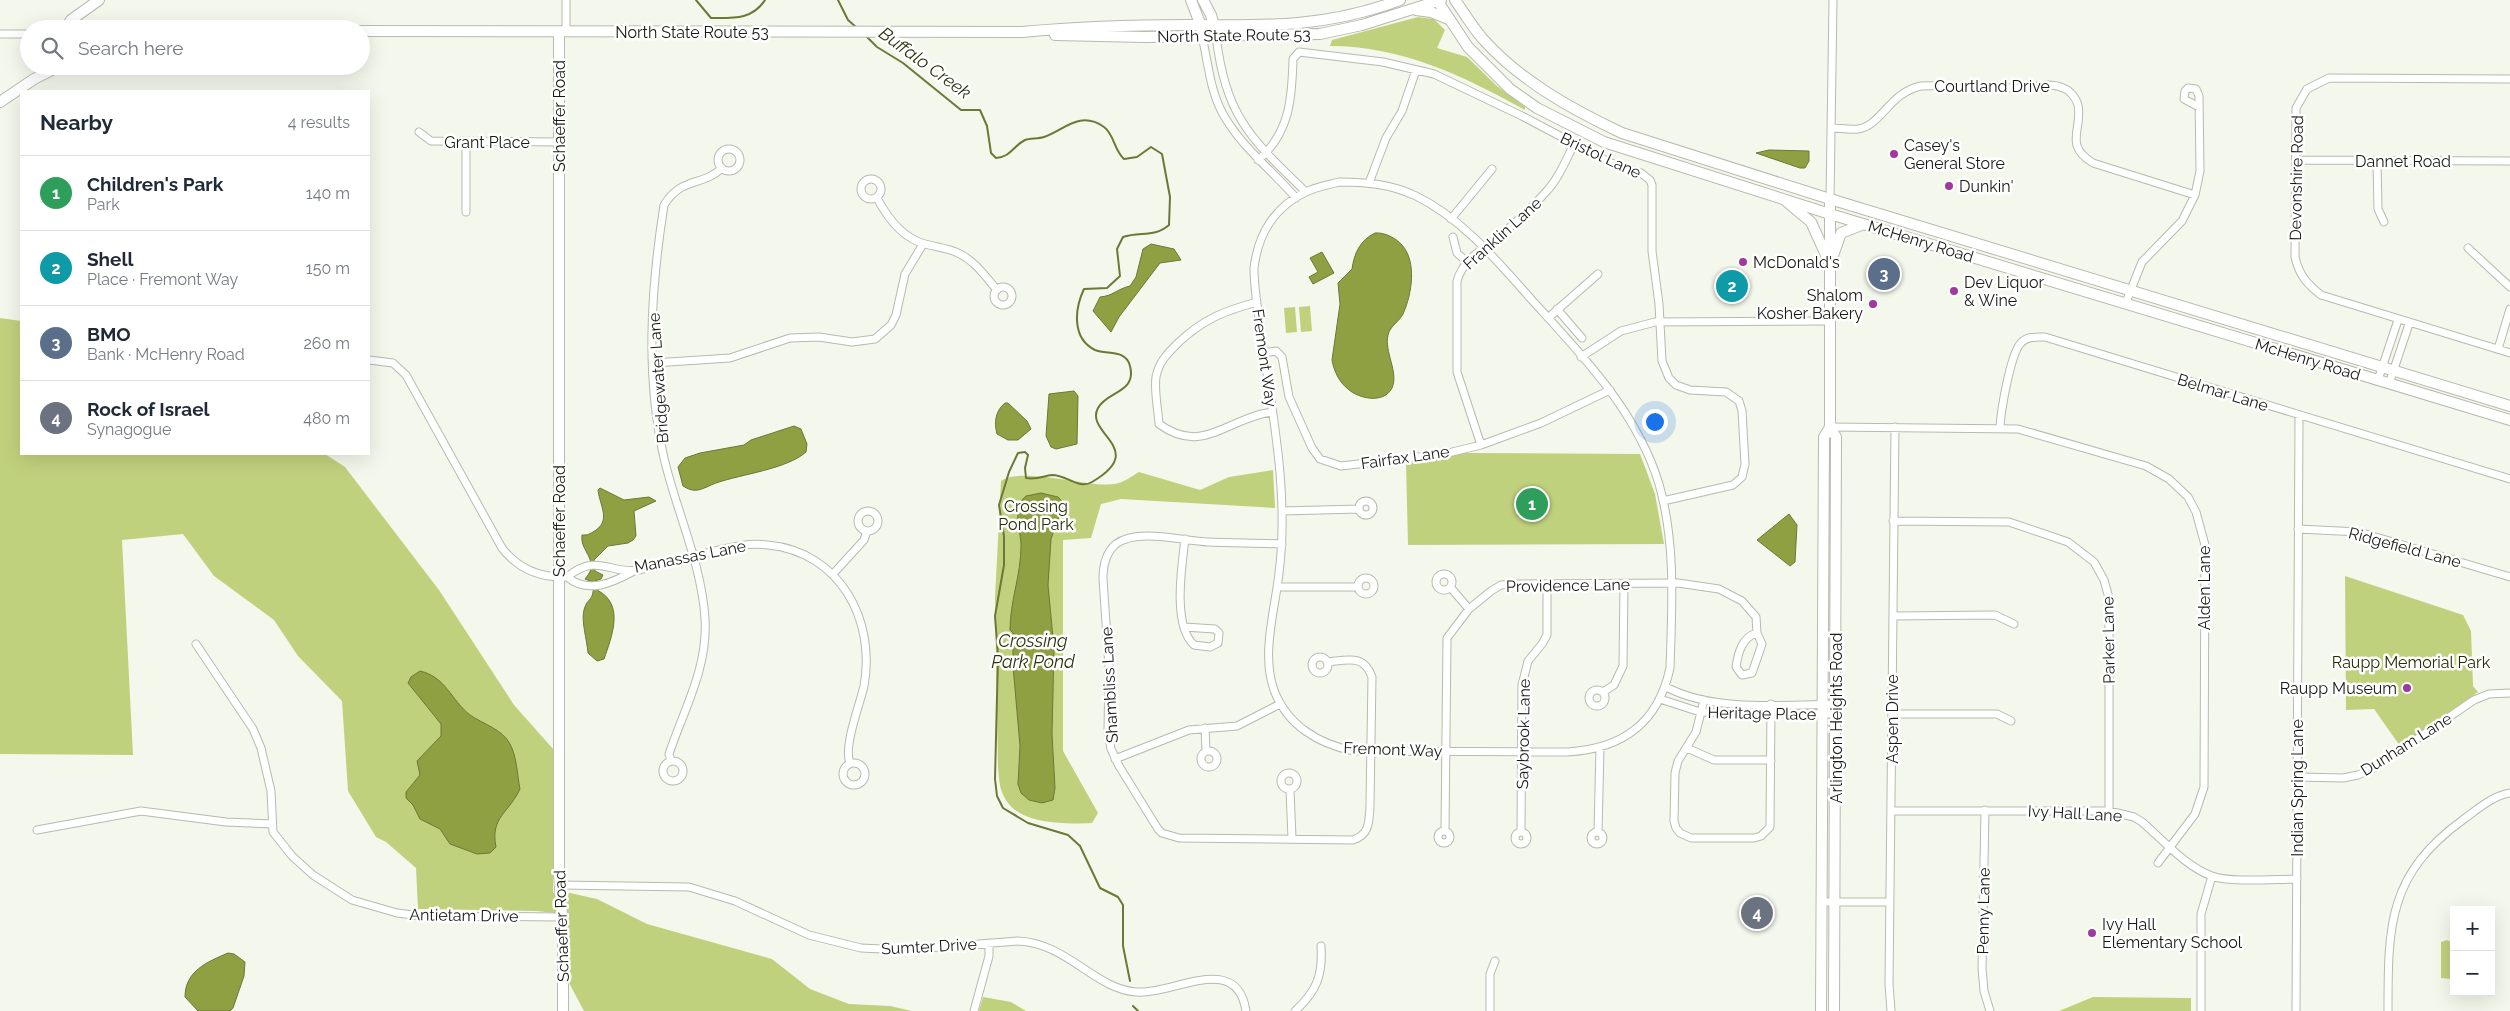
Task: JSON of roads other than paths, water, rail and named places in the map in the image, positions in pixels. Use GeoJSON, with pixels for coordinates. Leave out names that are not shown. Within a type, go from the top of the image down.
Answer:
{"type":"FeatureCollection","features":[{"type":"Feature","properties":{"kind":"main road"},"geometry":{"type":"LineString","coordinates":[[71,20],[99,0]]}},
{"type":"Feature","properties":{"kind":"main road"},"geometry":{"type":"LineString","coordinates":[[1191,0],[1202,31]]}},
{"type":"Feature","properties":{"kind":"main road"},"geometry":{"type":"LineString","coordinates":[[1203,0],[1215,31]]}},
{"type":"Feature","properties":{"kind":"main road","name":"North State Route 53"},"geometry":{"type":"LineString","coordinates":[[1215,31],[1320,22],[1381,7],[1400,0]]}},
{"type":"Feature","properties":{"kind":"main road","name":"McHenry Road"},"geometry":{"type":"LineString","coordinates":[[1455,0],[1481,36],[1497,54],[1529,82],[1589,118],[1654,144],[2510,406]]}},
{"type":"Feature","properties":{"kind":"main road","name":"North State Route 53"},"geometry":{"type":"LineString","coordinates":[[370,31],[1022,32],[1070,28],[1320,34],[1362,25],[1438,1]]}},
{"type":"Feature","properties":{"kind":"main road","name":"McHenry Road"},"geometry":{"type":"LineString","coordinates":[[1438,1],[1468,47],[1510,89],[1537,108],[1585,134],[1634,153],[1830,214],[2126,302],[2510,420]]}},
{"type":"Feature","properties":{"kind":"main road"},"geometry":{"type":"LineString","coordinates":[[1413,9],[1431,12],[1448,19]]}},
{"type":"Feature","properties":{"kind":"main road","name":"Schaeffer Road"},"geometry":{"type":"LineString","coordinates":[[563,32],[559,142],[563,578],[560,885],[563,1011]]}},
{"type":"Feature","properties":{"kind":"main road"},"geometry":{"type":"LineString","coordinates":[[0,102],[42,75]]}},
{"type":"Feature","properties":{"kind":"main road"},"geometry":{"type":"LineString","coordinates":[[1780,197],[1811,222],[1830,264]]}},
{"type":"Feature","properties":{"kind":"main road","name":"Arlington Heights Road"},"geometry":{"type":"LineString","coordinates":[[1821,1011],[1824,437],[1830,427],[1830,199]]}},
{"type":"Feature","properties":{"kind":"main road"},"geometry":{"type":"LineString","coordinates":[[1830,264],[1841,233],[1864,224]]}},
{"type":"Feature","properties":{"kind":"main road","name":"Arlington Heights Road"},"geometry":{"type":"LineString","coordinates":[[1830,427],[1836,437],[1834,1011]]}},
{"type":"Feature","properties":{"kind":"main road"},"geometry":{"type":"LineString","coordinates":[[1822,966],[1826,967],[1834,1011]]}},
{"type":"Feature","properties":{"kind":"street","name":"Schaeffer Road"},"geometry":{"type":"LineString","coordinates":[[563,32],[566,0]]}},
{"type":"Feature","properties":{"kind":"street"},"geometry":{"type":"LineString","coordinates":[[1830,199],[1832,0]]}},
{"type":"Feature","properties":{"kind":"street"},"geometry":{"type":"LineString","coordinates":[[1202,31],[1213,88],[1222,113],[1258,160],[1296,198]]}},
{"type":"Feature","properties":{"kind":"street"},"geometry":{"type":"LineString","coordinates":[[1215,31],[1224,85],[1235,110],[1250,134],[1266,154],[1306,192]]}},
{"type":"Feature","properties":{"kind":"street"},"geometry":{"type":"LineString","coordinates":[[0,34],[20,34]]}},
{"type":"Feature","properties":{"kind":"street","name":"Bristol Lane"},"geometry":{"type":"LineString","coordinates":[[1266,154],[1278,138],[1286,122],[1292,98],[1293,59],[1297,53],[1351,56],[1416,70],[1457,84],[1610,162],[1641,173],[1650,180],[1652,251],[1660,322],[1662,361],[1669,378],[1676,385],[1690,390],[1726,392],[1739,401],[1742,411],[1745,461],[1742,477],[1733,485],[1663,501]]}},
{"type":"Feature","properties":{"kind":"street"},"geometry":{"type":"LineString","coordinates":[[1369,183],[1386,138],[1402,111],[1416,70]]}},
{"type":"Feature","properties":{"kind":"street","name":"Devonshire Road"},"geometry":{"type":"LineString","coordinates":[[2510,79],[2322,79],[2307,89],[2296,108],[2295,257],[2300,274],[2309,286],[2322,295],[2409,324],[2510,353]]}},
{"type":"Feature","properties":{"kind":"street","name":"Courtland Drive"},"geometry":{"type":"LineString","coordinates":[[1831,128],[1858,129],[1866,126],[1899,94],[1910,88],[1921,86],[2019,88],[2056,86],[2068,91],[2076,100],[2078,110],[2075,140],[2084,158],[2093,163],[2195,195]]}},
{"type":"Feature","properties":{"kind":"street"},"geometry":{"type":"LineString","coordinates":[[2126,302],[2142,262],[2182,221],[2195,195],[2200,171],[2199,107]]}},
{"type":"Feature","properties":{"kind":"street"},"geometry":{"type":"LineString","coordinates":[[1222,113],[1235,110]]}},
{"type":"Feature","properties":{"kind":"street","name":"Grant Place"},"geometry":{"type":"LineString","coordinates":[[419,132],[431,141],[559,142]]}},
{"type":"Feature","properties":{"kind":"street"},"geometry":{"type":"LineString","coordinates":[[466,142],[466,212]]}},
{"type":"Feature","properties":{"kind":"street","name":"Franklin Lane"},"geometry":{"type":"LineString","coordinates":[[1481,445],[1460,387],[1455,358],[1457,281],[1461,269],[1466,262],[1545,194],[1561,170],[1574,144]]}},
{"type":"Feature","properties":{"kind":"street"},"geometry":{"type":"LineString","coordinates":[[1258,160],[1266,154]]}},
{"type":"Feature","properties":{"kind":"street","name":"Dannet Road"},"geometry":{"type":"LineString","coordinates":[[2296,160],[2510,161]]}},
{"type":"Feature","properties":{"kind":"street"},"geometry":{"type":"LineString","coordinates":[[2377,161],[2378,209],[2384,222]]}},
{"type":"Feature","properties":{"kind":"street","name":"Bridgewater Lane"},"geometry":{"type":"LineString","coordinates":[[671,761],[669,754],[697,682],[703,654],[705,620],[692,556],[660,441],[651,315],[664,205],[671,194],[680,186],[716,173],[722,168]]}},
{"type":"Feature","properties":{"kind":"street"},"geometry":{"type":"LineString","coordinates":[[1451,219],[1492,169]]}},
{"type":"Feature","properties":{"kind":"street","name":"Fremont Way"},"geometry":{"type":"LineString","coordinates":[[1339,182],[1369,183],[1409,193],[1436,208],[1485,247],[1610,390],[1641,440],[1653,466],[1663,501],[1671,549],[1670,668],[1666,688],[1649,717],[1622,738],[1600,748],[1567,752],[1354,751],[1324,743],[1297,725],[1280,704],[1273,688],[1269,667],[1270,632],[1282,544],[1282,511],[1272,412],[1257,302],[1254,268],[1256,249],[1270,221],[1296,198],[1306,192],[1339,182]]}},
{"type":"Feature","properties":{"kind":"street"},"geometry":{"type":"LineString","coordinates":[[877,198],[890,220],[900,230],[923,244],[946,248],[971,260],[997,290]]}},
{"type":"Feature","properties":{"kind":"street"},"geometry":{"type":"LineString","coordinates":[[1453,237],[1457,252],[1466,262]]}},
{"type":"Feature","properties":{"kind":"street"},"geometry":{"type":"LineString","coordinates":[[653,364],[730,358],[790,338],[819,337],[852,342],[875,339],[891,325],[896,315],[905,274],[923,244]]}},
{"type":"Feature","properties":{"kind":"street"},"geometry":{"type":"LineString","coordinates":[[2468,248],[2510,287]]}},
{"type":"Feature","properties":{"kind":"street"},"geometry":{"type":"LineString","coordinates":[[1548,318],[1598,274]]}},
{"type":"Feature","properties":{"kind":"street"},"geometry":{"type":"LineString","coordinates":[[1257,302],[1234,308],[1200,324],[1168,352],[1162,360],[1156,378],[1159,424],[1181,436],[1199,438],[1250,416],[1272,412]]}},
{"type":"Feature","properties":{"kind":"street"},"geometry":{"type":"LineString","coordinates":[[1557,309],[1582,338]]}},
{"type":"Feature","properties":{"kind":"street"},"geometry":{"type":"LineString","coordinates":[[2498,349],[2510,309]]}},
{"type":"Feature","properties":{"kind":"street"},"geometry":{"type":"LineString","coordinates":[[1581,357],[1621,331],[1640,325],[1660,322],[1831,320]]}},
{"type":"Feature","properties":{"kind":"street"},"geometry":{"type":"LineString","coordinates":[[2378,380],[2398,320]]}},
{"type":"Feature","properties":{"kind":"street"},"geometry":{"type":"LineString","coordinates":[[2389,384],[2409,324]]}},
{"type":"Feature","properties":{"kind":"street","name":"Belmar Lane"},"geometry":{"type":"LineString","coordinates":[[2000,427],[2003,399],[2018,349],[2027,338],[2038,337],[2510,479]]}},
{"type":"Feature","properties":{"kind":"street","name":"Fairfax Lane"},"geometry":{"type":"LineString","coordinates":[[1264,353],[1276,351],[1282,357],[1289,397],[1312,448],[1320,459],[1341,466],[1444,454],[1481,445],[1541,423],[1610,390]]}},
{"type":"Feature","properties":{"kind":"street"},"geometry":{"type":"LineString","coordinates":[[370,360],[393,364],[406,375],[506,554],[533,573],[563,578],[578,585],[605,584],[636,570]]}},
{"type":"Feature","properties":{"kind":"street","name":"Indian Spring Lane"},"geometry":{"type":"LineString","coordinates":[[2296,1011],[2300,415]]}},
{"type":"Feature","properties":{"kind":"street","name":"Alden Lane"},"geometry":{"type":"LineString","coordinates":[[1830,427],[2000,427],[2033,432],[2152,469],[2178,486],[2196,512],[2205,545],[2204,787],[2195,814],[2158,863]]}},
{"type":"Feature","properties":{"kind":"street","name":"Aspen Drive"},"geometry":{"type":"LineString","coordinates":[[1891,1011],[1890,902],[1894,427]]}},
{"type":"Feature","properties":{"kind":"street"},"geometry":{"type":"LineString","coordinates":[[1282,511],[1359,509]]}},
{"type":"Feature","properties":{"kind":"street","name":"Parker Lane"},"geometry":{"type":"LineString","coordinates":[[1893,521],[2009,522],[2068,542],[2094,562],[2104,580],[2109,598],[2109,811]]}},
{"type":"Feature","properties":{"kind":"street","name":"Ridgefield Lane"},"geometry":{"type":"LineString","coordinates":[[2298,529],[2358,532],[2510,577]]}},
{"type":"Feature","properties":{"kind":"street"},"geometry":{"type":"LineString","coordinates":[[833,574],[864,540],[867,531]]}},
{"type":"Feature","properties":{"kind":"street","name":"Shambliss Lane"},"geometry":{"type":"LineString","coordinates":[[1282,544],[1205,542],[1140,536],[1116,544],[1108,554],[1104,565],[1108,667],[1108,732],[1116,759],[1150,818],[1162,833],[1178,838],[1353,840],[1360,837],[1369,825],[1371,751]]}},
{"type":"Feature","properties":{"kind":"street"},"geometry":{"type":"LineString","coordinates":[[1184,626],[1215,629],[1219,633],[1218,643],[1210,647],[1194,646],[1189,641],[1184,626],[1180,594],[1185,539]]}},
{"type":"Feature","properties":{"kind":"street","name":"Manassas Lane"},"geometry":{"type":"LineString","coordinates":[[563,578],[587,566],[636,570],[747,544],[769,545],[807,556],[833,574],[857,610],[867,644],[864,686],[848,751],[850,763]]}},
{"type":"Feature","properties":{"kind":"street"},"geometry":{"type":"LineString","coordinates":[[604,566],[610,574],[605,584]]}},
{"type":"Feature","properties":{"kind":"street","name":"Providence Lane"},"geometry":{"type":"LineString","coordinates":[[1445,831],[1447,638],[1470,609],[1491,591],[1501,585],[1671,583],[1711,586],[1737,597],[1756,617],[1757,633],[1762,644],[1754,670],[1749,675],[1742,675],[1736,667],[1743,643],[1747,637],[1757,633]]}},
{"type":"Feature","properties":{"kind":"street","name":"Saybrook Lane"},"geometry":{"type":"LineString","coordinates":[[1521,831],[1521,751],[1524,672],[1528,661],[1547,635],[1547,584]]}},
{"type":"Feature","properties":{"kind":"street"},"geometry":{"type":"LineString","coordinates":[[1603,692],[1614,685],[1623,666],[1624,584]]}},
{"type":"Feature","properties":{"kind":"street"},"geometry":{"type":"LineString","coordinates":[[1277,587],[1358,587]]}},
{"type":"Feature","properties":{"kind":"street"},"geometry":{"type":"LineString","coordinates":[[1451,588],[1470,609]]}},
{"type":"Feature","properties":{"kind":"street"},"geometry":{"type":"LineString","coordinates":[[1893,616],[1995,615],[2014,624]]}},
{"type":"Feature","properties":{"kind":"street","name":"Antietam Drive"},"geometry":{"type":"LineString","coordinates":[[196,644],[253,729],[261,748],[271,791],[272,824],[278,840],[313,875],[340,894],[372,908],[421,916],[562,917]]}},
{"type":"Feature","properties":{"kind":"street"},"geometry":{"type":"LineString","coordinates":[[1327,662],[1356,660],[1368,668],[1372,678],[1371,751]]}},
{"type":"Feature","properties":{"kind":"street","name":"Heritage Place"},"geometry":{"type":"LineString","coordinates":[[1666,688],[1678,694],[1704,700],[1823,709],[1836,714]]}},
{"type":"Feature","properties":{"kind":"street","name":"Dunham Lane"},"geometry":{"type":"LineString","coordinates":[[2297,778],[2343,778],[2358,776],[2376,767],[2474,700],[2488,694],[2510,693]]}},
{"type":"Feature","properties":{"kind":"street","name":"Heritage Place"},"geometry":{"type":"LineString","coordinates":[[1660,699],[1700,712],[1771,714],[1823,709],[1836,704]]}},
{"type":"Feature","properties":{"kind":"street"},"geometry":{"type":"LineString","coordinates":[[1704,700],[1696,732],[1678,761],[1675,774],[1674,821],[1680,833],[1691,838],[1754,838],[1766,832],[1770,827],[1771,704]]}},
{"type":"Feature","properties":{"kind":"street"},"geometry":{"type":"LineString","coordinates":[[1116,759],[1189,730],[1237,726],[1280,704]]}},
{"type":"Feature","properties":{"kind":"street"},"geometry":{"type":"LineString","coordinates":[[1892,714],[1997,714],[2011,721]]}},
{"type":"Feature","properties":{"kind":"street"},"geometry":{"type":"LineString","coordinates":[[1205,728],[1206,751]]}},
{"type":"Feature","properties":{"kind":"street"},"geometry":{"type":"LineString","coordinates":[[1598,832],[1600,748]]}},
{"type":"Feature","properties":{"kind":"street"},"geometry":{"type":"LineString","coordinates":[[1687,748],[1714,760],[1771,760]]}},
{"type":"Feature","properties":{"kind":"street"},"geometry":{"type":"LineString","coordinates":[[1290,790],[1292,838]]}},
{"type":"Feature","properties":{"kind":"street"},"geometry":{"type":"LineString","coordinates":[[2388,1011],[2388,948],[2391,924],[2400,893],[2411,872],[2427,850],[2445,833],[2491,800],[2510,793]]}},
{"type":"Feature","properties":{"kind":"street","name":"Penny Lane"},"geometry":{"type":"LineString","coordinates":[[1985,810],[1982,968],[1984,991],[1990,1011]]}},
{"type":"Feature","properties":{"kind":"street"},"geometry":{"type":"LineString","coordinates":[[37,830],[140,811],[226,822],[272,824]]}},
{"type":"Feature","properties":{"kind":"street","name":"Ivy Hall Lane"},"geometry":{"type":"LineString","coordinates":[[1892,811],[2109,811],[2134,817],[2191,864],[2212,876],[2233,879],[2297,879]]}},
{"type":"Feature","properties":{"kind":"street"},"geometry":{"type":"LineString","coordinates":[[2201,1011],[2201,914],[2212,876]]}},
{"type":"Feature","properties":{"kind":"street","name":"Sumter Drive"},"geometry":{"type":"LineString","coordinates":[[560,885],[689,887],[734,901],[809,935],[861,948],[903,950],[1026,942],[1044,945],[1116,987],[1129,991],[1144,992],[1206,980],[1226,980],[1241,992],[1246,1011]]}},
{"type":"Feature","properties":{"kind":"street"},"geometry":{"type":"LineString","coordinates":[[1822,902],[1890,902]]}},
{"type":"Feature","properties":{"kind":"street"},"geometry":{"type":"LineString","coordinates":[[974,1011],[989,956],[990,943]]}},
{"type":"Feature","properties":{"kind":"street"},"geometry":{"type":"LineString","coordinates":[[1295,1011],[1312,992],[1318,981],[1322,968],[1321,946]]}},
{"type":"Feature","properties":{"kind":"street"},"geometry":{"type":"LineString","coordinates":[[1490,1011],[1490,974],[1496,962]]}},
{"type":"Feature","properties":{"kind":"water"},"geometry":{"type":"Polygon","coordinates":[[[1769,150],[1809,151],[1809,161],[1805,168],[1800,168],[1756,153],[1769,150]]]}},
{"type":"Feature","properties":{"kind":"water"},"geometry":{"type":"Polygon","coordinates":[[[1375,233],[1382,233],[1397,240],[1407,252],[1411,269],[1411,288],[1403,314],[1388,335],[1387,342],[1394,375],[1392,388],[1383,396],[1371,398],[1358,395],[1345,386],[1337,376],[1332,360],[1340,304],[1338,283],[1352,269],[1356,253],[1365,239],[1375,233]]]}},
{"type":"Feature","properties":{"kind":"water"},"geometry":{"type":"Polygon","coordinates":[[[1151,244],[1174,249],[1181,260],[1160,263],[1119,317],[1111,332],[1093,311],[1100,297],[1130,286],[1136,277],[1143,249],[1151,244]]]}},
{"type":"Feature","properties":{"kind":"water"},"geometry":{"type":"Polygon","coordinates":[[[1322,252],[1334,273],[1313,284],[1309,277],[1318,272],[1310,258],[1322,252]]]}},
{"type":"Feature","properties":{"kind":"water"},"geometry":{"type":"Polygon","coordinates":[[[1074,391],[1078,396],[1077,444],[1056,449],[1051,447],[1046,436],[1049,394],[1074,391]]]}},
{"type":"Feature","properties":{"kind":"water"},"geometry":{"type":"Polygon","coordinates":[[[1005,403],[1008,403],[1027,421],[1031,429],[1018,440],[1008,440],[997,434],[996,417],[1005,403]]]}},
{"type":"Feature","properties":{"kind":"water"},"geometry":{"type":"Polygon","coordinates":[[[794,426],[801,429],[807,444],[806,452],[798,458],[776,467],[696,490],[683,486],[678,467],[685,458],[700,453],[744,445],[751,440],[794,426]]]}},
{"type":"Feature","properties":{"kind":"water"},"geometry":{"type":"Polygon","coordinates":[[[600,488],[624,500],[649,497],[656,501],[634,511],[636,536],[633,540],[628,543],[608,546],[594,560],[595,571],[603,575],[601,579],[595,581],[597,590],[606,596],[614,612],[613,631],[604,659],[597,661],[588,653],[584,625],[583,614],[593,593],[593,582],[585,579],[591,570],[591,564],[584,548],[582,535],[588,535],[593,532],[602,523],[603,513],[598,490],[600,488]]]}},
{"type":"Feature","properties":{"kind":"water","name":"Crossing Park Pond"},"geometry":{"type":"Polygon","coordinates":[[[1041,493],[1058,497],[1062,501],[1062,508],[1051,539],[1048,585],[1054,648],[1052,734],[1055,788],[1053,800],[1042,803],[1029,800],[1021,793],[1018,784],[1020,746],[1013,666],[1013,633],[1010,630],[1010,619],[1021,557],[1018,520],[1019,507],[1021,501],[1026,496],[1041,493]]]}},
{"type":"Feature","properties":{"kind":"water"},"geometry":{"type":"Polygon","coordinates":[[[1789,514],[1797,525],[1795,562],[1790,566],[1757,540],[1789,514]]]}},
{"type":"Feature","properties":{"kind":"water"},"geometry":{"type":"Polygon","coordinates":[[[420,671],[436,678],[463,709],[502,734],[512,749],[520,789],[498,822],[495,837],[496,847],[490,853],[477,854],[450,844],[440,829],[420,819],[413,805],[406,798],[406,792],[420,775],[417,761],[441,736],[441,724],[408,683],[411,677],[420,671]]]}},
{"type":"Feature","properties":{"kind":"water"},"geometry":{"type":"Polygon","coordinates":[[[228,953],[234,954],[245,962],[244,976],[233,1008],[230,1011],[198,1011],[185,997],[189,980],[205,964],[228,953]]]}},
{"type":"Feature","properties":{"kind":"waterway","name":"Buffalo Creek"},"geometry":{"type":"LineString","coordinates":[[696,0],[711,18],[734,18],[748,14],[760,7],[765,0]]}},
{"type":"Feature","properties":{"kind":"waterway","name":"Buffalo Creek"},"geometry":{"type":"LineString","coordinates":[[838,0],[848,20],[856,27]]}},
{"type":"Feature","properties":{"kind":"waterway","name":"Buffalo Creek"},"geometry":{"type":"LineString","coordinates":[[865,35],[877,47],[903,63],[961,110],[980,110],[987,126],[991,153],[996,158],[1005,156],[1025,140],[1044,137],[1072,123],[1087,120],[1095,122],[1107,130],[1124,159],[1137,157],[1151,147],[1162,154],[1170,197],[1169,225],[1158,232],[1123,237],[1117,249],[1120,276],[1107,288],[1084,289],[1077,313],[1079,330],[1087,345],[1095,350],[1125,357],[1130,366],[1131,375],[1129,382],[1120,391],[1102,402],[1096,417],[1099,426],[1115,451],[1115,460],[1108,470],[1092,482],[1082,484],[1052,475],[1026,478],[1025,468],[1028,455],[1025,452],[1018,453],[1009,472],[999,505],[1004,536],[1004,565],[995,616],[998,656],[995,779],[997,796],[1003,808],[1028,823],[1068,835],[1080,846],[1100,888],[1118,897],[1123,905],[1123,946],[1130,981]]}},
{"type":"Feature","properties":{"kind":"waterway","name":"Buffalo Creek"},"geometry":{"type":"LineString","coordinates":[[1133,1006],[1138,1011]]}},
{"type":"Feature","properties":{"kind":"place","name":"Casey's General Store"},"geometry":{"type":"Point","coordinates":[1894,154]}},
{"type":"Feature","properties":{"kind":"place","name":"Dunkin'"},"geometry":{"type":"Point","coordinates":[1949,186]}},
{"type":"Feature","properties":{"kind":"place","name":"McDonald's"},"geometry":{"type":"Point","coordinates":[1743,262]}},
{"type":"Feature","properties":{"kind":"place","name":"BMO"},"geometry":{"type":"Point","coordinates":[1884,274]}},
{"type":"Feature","properties":{"kind":"place","name":"Shell"},"geometry":{"type":"Point","coordinates":[1732,286]}},
{"type":"Feature","properties":{"kind":"place","name":"Dev Liquor & Wine"},"geometry":{"type":"Point","coordinates":[1954,291]}},
{"type":"Feature","properties":{"kind":"place","name":"Shalom Kosher Bakery"},"geometry":{"type":"Point","coordinates":[1873,304]}},
{"type":"Feature","properties":{"kind":"place","name":"Children's Park"},"geometry":{"type":"Point","coordinates":[1532,504]}},
{"type":"Feature","properties":{"kind":"place","name":"Raupp Museum"},"geometry":{"type":"Point","coordinates":[2407,688]}},
{"type":"Feature","properties":{"kind":"place","name":"Rock of Israel"},"geometry":{"type":"Point","coordinates":[1757,913]}},
{"type":"Feature","properties":{"kind":"place","name":"Ivy Hall Elementary School"},"geometry":{"type":"Point","coordinates":[2092,933]}},
{"type":"Feature","properties":{"kind":"park label","name":"Crossing Pond Park"},"geometry":{"type":"Point","coordinates":[1036,515]}},
{"type":"Feature","properties":{"kind":"park label","name":"Raupp Memorial Park"},"geometry":{"type":"Point","coordinates":[2411,662]}}]}
